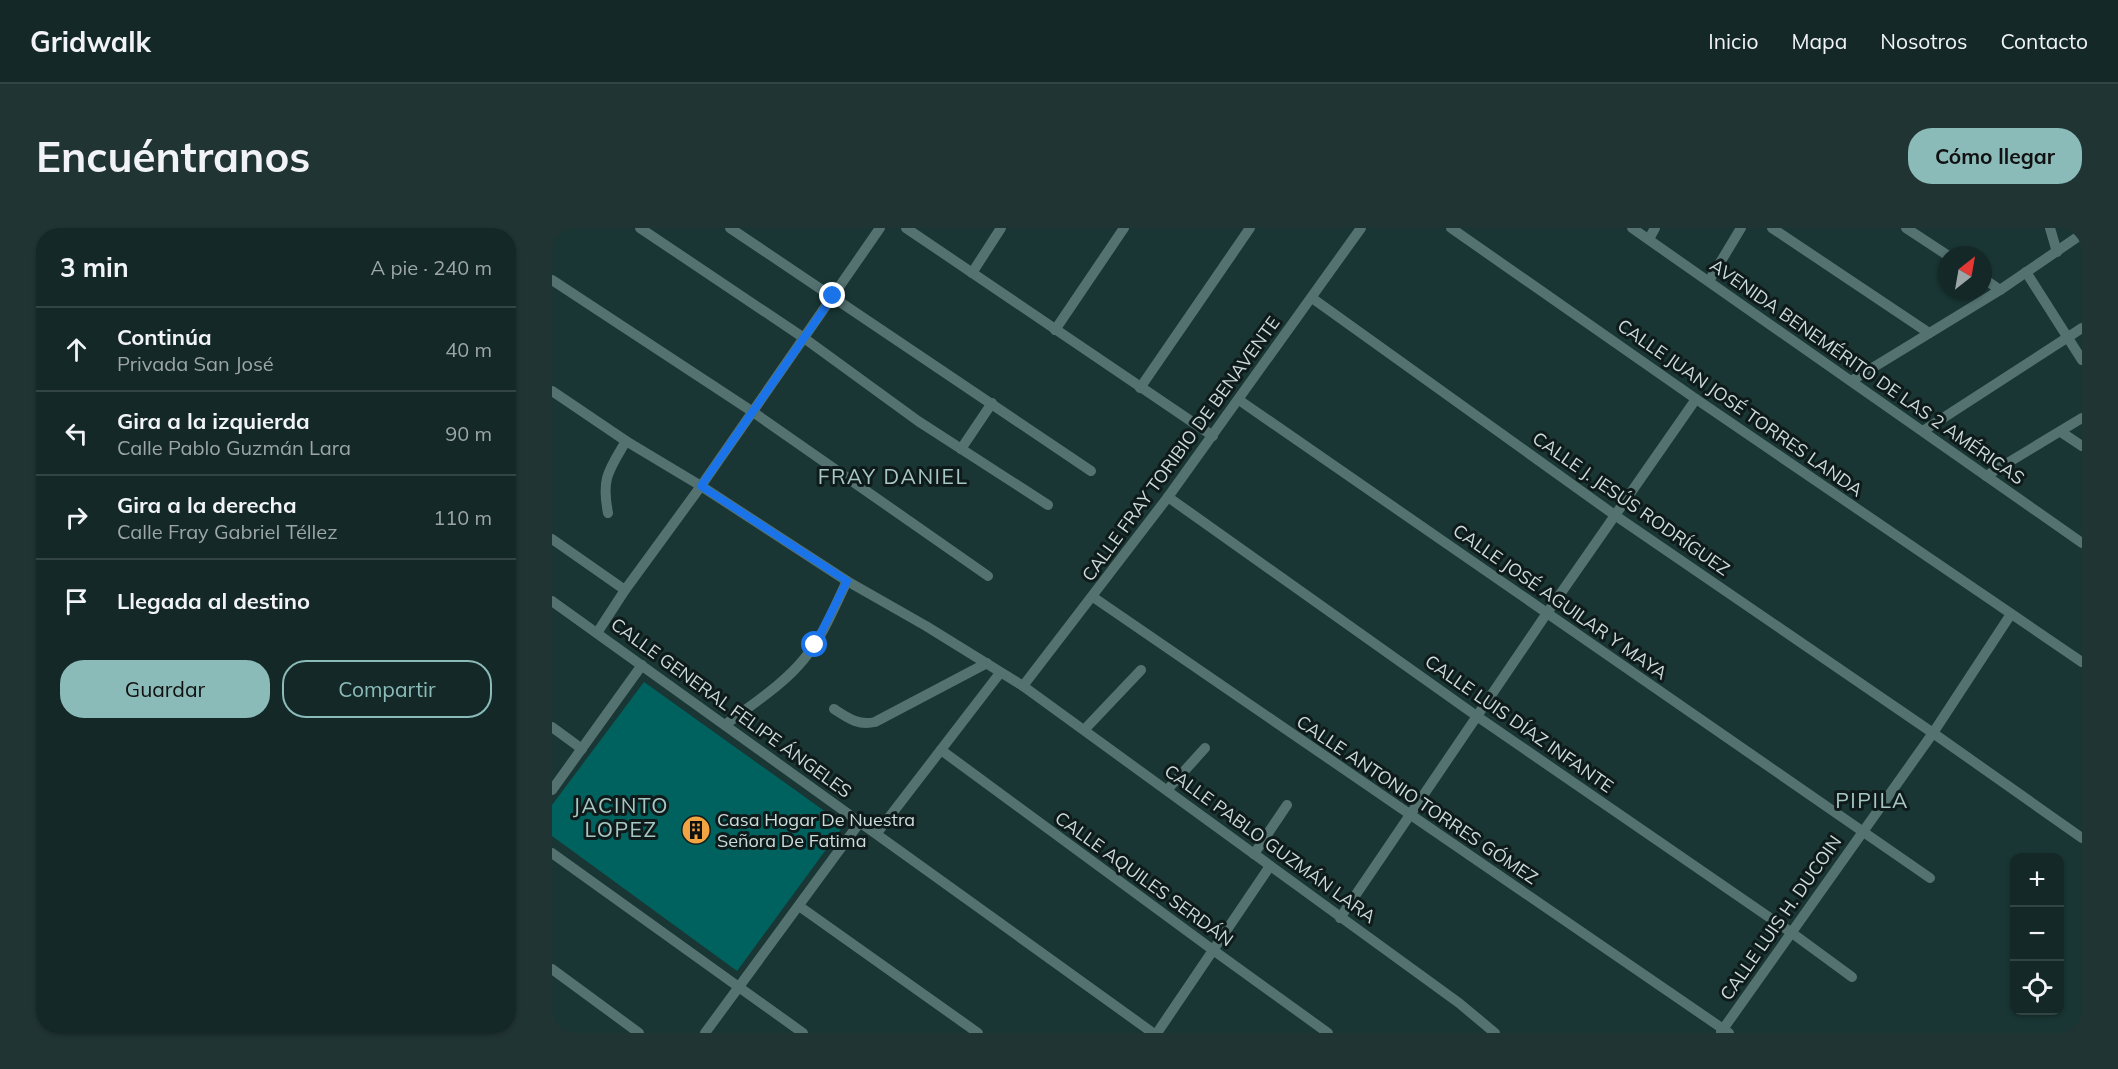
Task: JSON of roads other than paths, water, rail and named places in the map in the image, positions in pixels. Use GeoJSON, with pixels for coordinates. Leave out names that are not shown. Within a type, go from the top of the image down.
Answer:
{"type":"FeatureCollection","features":[{"type":"Feature","properties":{"kind":"street"},"geometry":{"type":"LineString","coordinates":[[640,228],[804,338],[918,421],[1048,505]]}},
{"type":"Feature","properties":{"kind":"street"},"geometry":{"type":"LineString","coordinates":[[730,228],[1091,471]]}},
{"type":"Feature","properties":{"kind":"street"},"geometry":{"type":"LineString","coordinates":[[597,633],[880,228]]}},
{"type":"Feature","properties":{"kind":"street"},"geometry":{"type":"LineString","coordinates":[[906,228],[1213,436]]}},
{"type":"Feature","properties":{"kind":"street"},"geometry":{"type":"LineString","coordinates":[[972,273],[1002,228]]}},
{"type":"Feature","properties":{"kind":"street"},"geometry":{"type":"LineString","coordinates":[[1056,330],[1124,228]]}},
{"type":"Feature","properties":{"kind":"street"},"geometry":{"type":"LineString","coordinates":[[1140,388],[1250,228]]}},
{"type":"Feature","properties":{"kind":"street","name":"CALLE FRAY TORIBIO DE BENAVENTE"},"geometry":{"type":"LineString","coordinates":[[1023,686],[1168,497],[1361,228]]}},
{"type":"Feature","properties":{"kind":"street","name":"CALLE JUAN JOSÉ TORRES LANDA"},"geometry":{"type":"LineString","coordinates":[[1451,228],[1696,399],[2082,662]]}},
{"type":"Feature","properties":{"kind":"street","name":"AVENIDA BENEMÉRITO DE LAS 2 AMÉRICAS"},"geometry":{"type":"LineString","coordinates":[[1632,228],[2082,543]]}},
{"type":"Feature","properties":{"kind":"street"},"geometry":{"type":"LineString","coordinates":[[1648,239],[1655,228]]}},
{"type":"Feature","properties":{"kind":"street"},"geometry":{"type":"LineString","coordinates":[[1709,281],[1741,228]]}},
{"type":"Feature","properties":{"kind":"street"},"geometry":{"type":"LineString","coordinates":[[1772,228],[1929,333]]}},
{"type":"Feature","properties":{"kind":"street"},"geometry":{"type":"LineString","coordinates":[[2050,228],[2057,252]]}},
{"type":"Feature","properties":{"kind":"street"},"geometry":{"type":"LineString","coordinates":[[1912,230],[1938,249]]}},
{"type":"Feature","properties":{"kind":"street"},"geometry":{"type":"LineString","coordinates":[[1851,381],[2000,290],[2082,234]]}},
{"type":"Feature","properties":{"kind":"street"},"geometry":{"type":"LineString","coordinates":[[2026,272],[2082,360]]}},
{"type":"Feature","properties":{"kind":"street"},"geometry":{"type":"LineString","coordinates":[[552,280],[753,412],[988,576]]}},
{"type":"Feature","properties":{"kind":"street"},"geometry":{"type":"LineString","coordinates":[[1992,284],[2000,290]]}},
{"type":"Feature","properties":{"kind":"street","name":"CALLE J. JESÚS RODRÍGUEZ"},"geometry":{"type":"LineString","coordinates":[[1312,298],[1616,516],[2082,838]]}},
{"type":"Feature","properties":{"kind":"street"},"geometry":{"type":"LineString","coordinates":[[1923,431],[2082,328]]}},
{"type":"Feature","properties":{"kind":"street"},"geometry":{"type":"LineString","coordinates":[[552,390],[626,441],[701,486],[847,581],[926,626],[1000,673],[877,833]]}},
{"type":"Feature","properties":{"kind":"street"},"geometry":{"type":"LineString","coordinates":[[1340,918],[1547,613],[1696,399]]}},
{"type":"Feature","properties":{"kind":"street","name":"CALLE JOSÉ AGUILAR Y MAYA"},"geometry":{"type":"LineString","coordinates":[[1239,400],[1930,878]]}},
{"type":"Feature","properties":{"kind":"street"},"geometry":{"type":"LineString","coordinates":[[961,449],[992,404]]}},
{"type":"Feature","properties":{"kind":"street"},"geometry":{"type":"LineString","coordinates":[[1986,476],[2082,418]]}},
{"type":"Feature","properties":{"kind":"street"},"geometry":{"type":"LineString","coordinates":[[2061,432],[2082,446]]}},
{"type":"Feature","properties":{"kind":"street"},"geometry":{"type":"LineString","coordinates":[[608,513],[604,492],[606,479],[626,441]]}},
{"type":"Feature","properties":{"kind":"street","name":"CALLE LUIS DÍAZ INFANTE"},"geometry":{"type":"LineString","coordinates":[[1168,497],[1478,717],[1792,933],[1852,977]]}},
{"type":"Feature","properties":{"kind":"street"},"geometry":{"type":"LineString","coordinates":[[552,539],[625,590]]}},
{"type":"Feature","properties":{"kind":"street"},"geometry":{"type":"LineString","coordinates":[[725,724],[781,682],[804,660],[823,631],[847,581]]}},
{"type":"Feature","properties":{"kind":"street","name":"CALLE ANTONIO TORRES GÓMEZ"},"geometry":{"type":"LineString","coordinates":[[1093,597],[1724,1032]]}},
{"type":"Feature","properties":{"kind":"street","name":"CALLE GENERAL FELIPE ÁNGELES"},"geometry":{"type":"LineString","coordinates":[[552,601],[1155,1033]]}},
{"type":"Feature","properties":{"kind":"street","name":"CALLE LUIS H. DUCOIN"},"geometry":{"type":"LineString","coordinates":[[1724,1032],[1862,831],[1933,733],[2011,614]]}},
{"type":"Feature","properties":{"kind":"street"},"geometry":{"type":"LineString","coordinates":[[834,709],[858,723],[875,722],[987,663]]}},
{"type":"Feature","properties":{"kind":"street"},"geometry":{"type":"LineString","coordinates":[[552,790],[642,665]]}},
{"type":"Feature","properties":{"kind":"street"},"geometry":{"type":"LineString","coordinates":[[1085,729],[1141,670]]}},
{"type":"Feature","properties":{"kind":"street","name":"CALLE PABLO GUZMÁN LARA"},"geometry":{"type":"LineString","coordinates":[[1000,673],[1023,686],[1168,789],[1340,918],[1459,1003],[1494,1033]]}},
{"type":"Feature","properties":{"kind":"street"},"geometry":{"type":"LineString","coordinates":[[552,727],[582,748]]}},
{"type":"Feature","properties":{"kind":"street"},"geometry":{"type":"LineString","coordinates":[[1168,789],[1205,748]]}},
{"type":"Feature","properties":{"kind":"street","name":"CALLE AQUILES SERDÁN"},"geometry":{"type":"LineString","coordinates":[[941,750],[1328,1033]]}},
{"type":"Feature","properties":{"kind":"street"},"geometry":{"type":"LineString","coordinates":[[1254,854],[1287,805]]}},
{"type":"Feature","properties":{"kind":"street"},"geometry":{"type":"LineString","coordinates":[[705,1033],[860,822]]}},
{"type":"Feature","properties":{"kind":"street"},"geometry":{"type":"LineString","coordinates":[[552,853],[803,1033]]}},
{"type":"Feature","properties":{"kind":"street"},"geometry":{"type":"LineString","coordinates":[[1155,1033],[1270,866]]}},
{"type":"Feature","properties":{"kind":"street"},"geometry":{"type":"LineString","coordinates":[[799,906],[978,1033]]}},
{"type":"Feature","properties":{"kind":"street"},"geometry":{"type":"LineString","coordinates":[[552,969],[639,1033]]}},
{"type":"Feature","properties":{"kind":"place","name":"Casa Hogar De Nuestra Señora De Fatima"},"geometry":{"type":"Point","coordinates":[696,830]}},
{"type":"Feature","properties":{"kind":"district","name":"FRAY DANIEL"},"geometry":{"type":"Point","coordinates":[893,477]}},
{"type":"Feature","properties":{"kind":"district","name":"PIPILA"},"geometry":{"type":"Point","coordinates":[1872,801]}},
{"type":"Feature","properties":{"kind":"district","name":"JACINTO LOPEZ"},"geometry":{"type":"Point","coordinates":[621,818]}}]}
